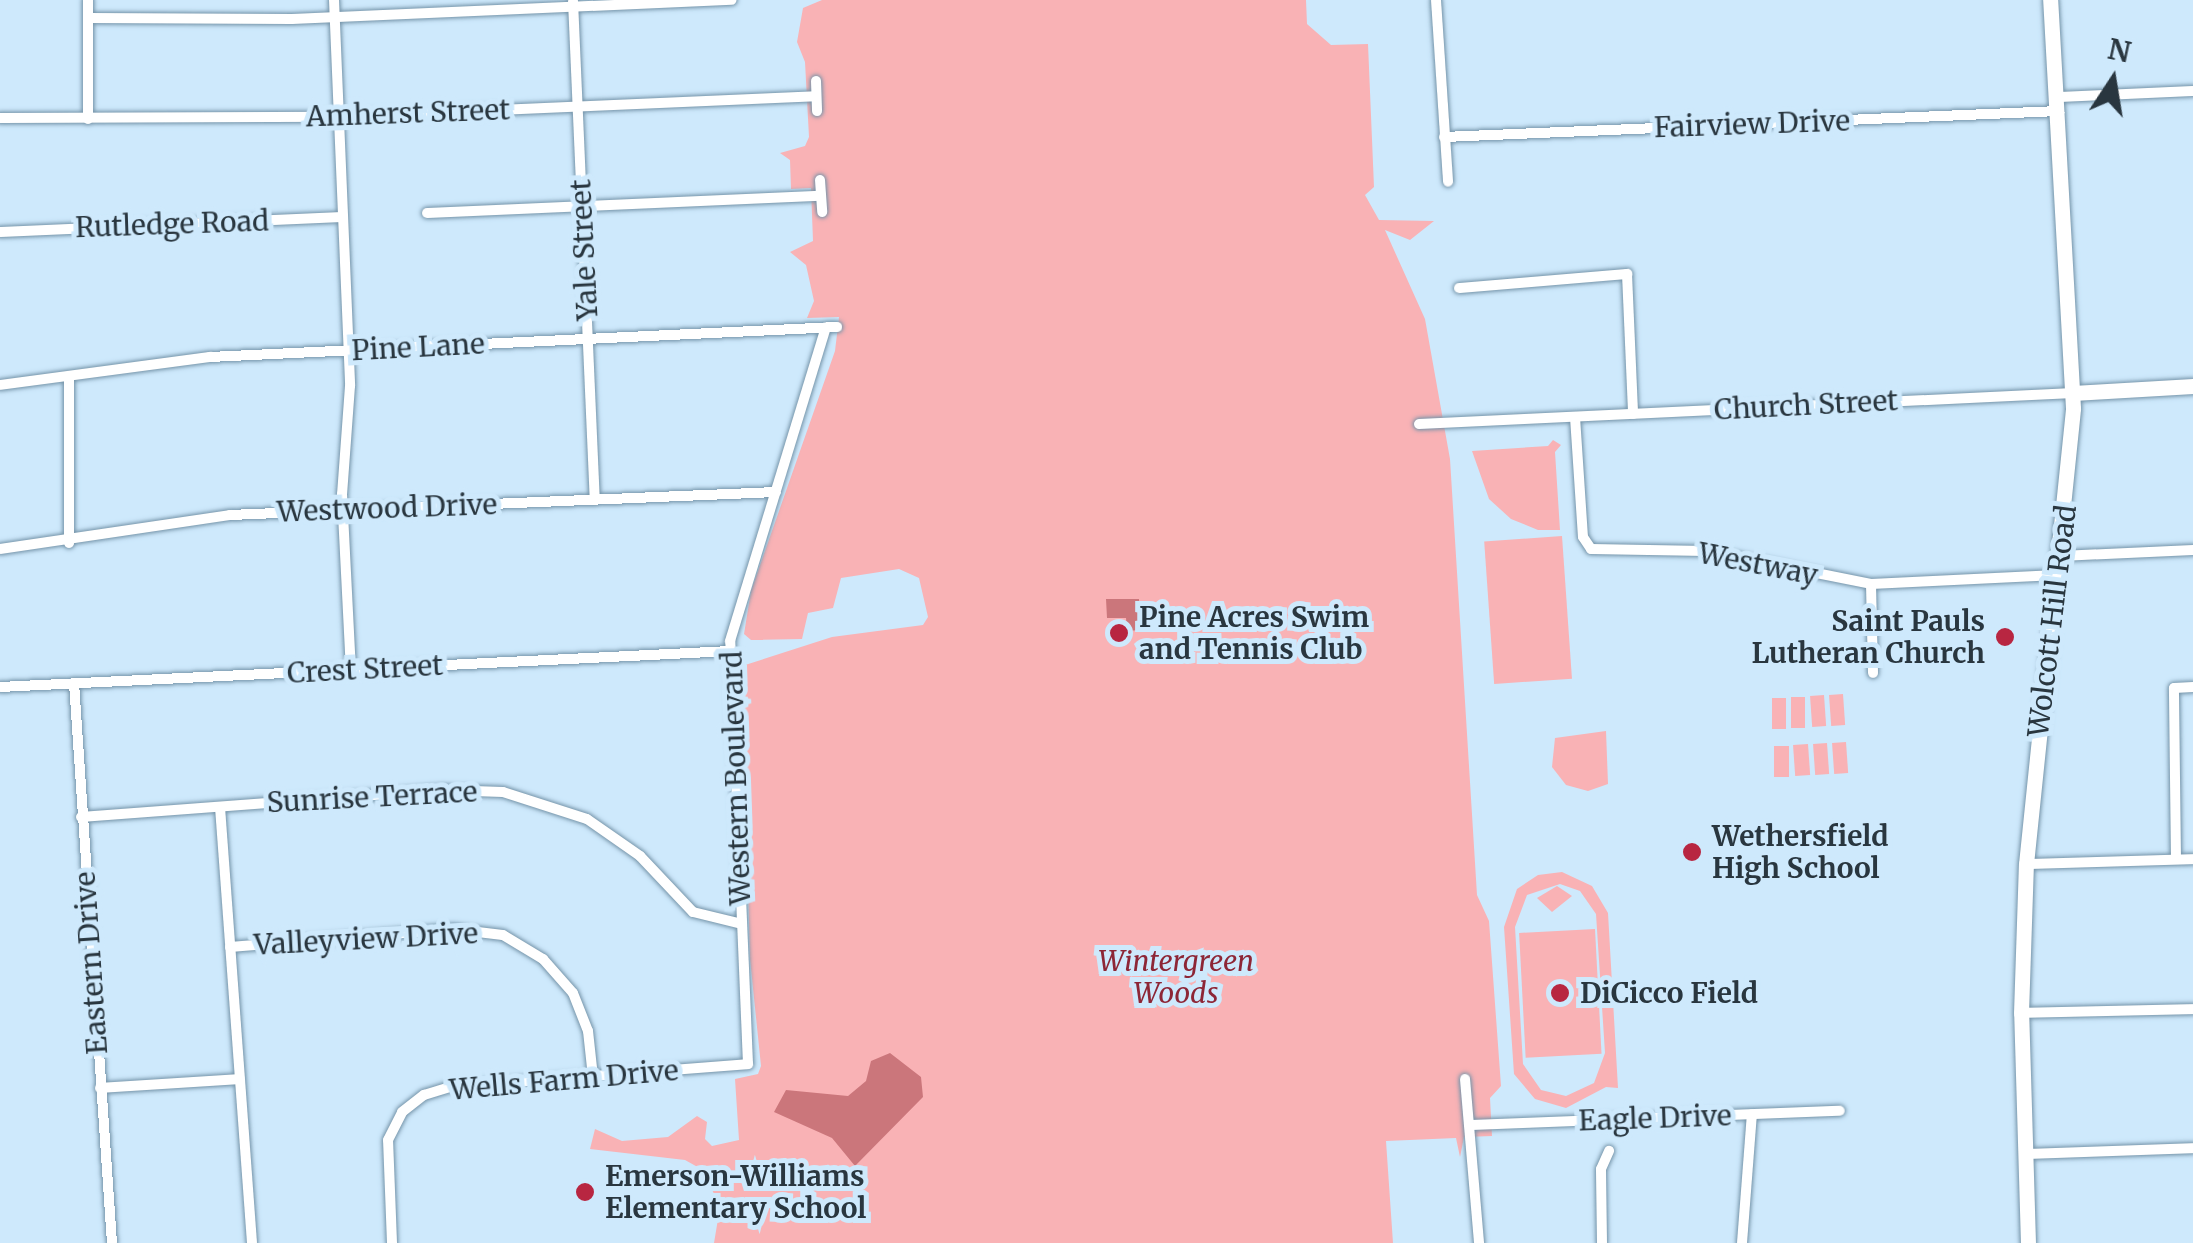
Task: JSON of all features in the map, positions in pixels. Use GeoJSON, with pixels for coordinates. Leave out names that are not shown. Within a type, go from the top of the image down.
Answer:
{"type":"FeatureCollection","features":[{"type":"Feature","properties":{"kind":"street"},"geometry":{"type":"LineString","coordinates":[[88,0],[88,119]]}},
{"type":"Feature","properties":{"kind":"street"},"geometry":{"type":"LineString","coordinates":[[334,0],[349,350],[342,510],[351,669]]}},
{"type":"Feature","properties":{"kind":"street"},"geometry":{"type":"LineString","coordinates":[[88,18],[335,18],[574,4],[732,0]]}},
{"type":"Feature","properties":{"kind":"street"},"geometry":{"type":"LineString","coordinates":[[1436,0],[1448,182]]}},
{"type":"Feature","properties":{"kind":"street","name":"Wolcott Hill Road"},"geometry":{"type":"LineString","coordinates":[[2028,1243],[2021,1013],[2026,864],[2061,556],[2073,393],[2050,0]]}},
{"type":"Feature","properties":{"kind":"street","name":"Yale Street"},"geometry":{"type":"LineString","coordinates":[[574,4],[595,499]]}},
{"type":"Feature","properties":{"kind":"street"},"geometry":{"type":"LineString","coordinates":[[816,82],[817,112]]}},
{"type":"Feature","properties":{"kind":"street","name":"Fairview Drive"},"geometry":{"type":"LineString","coordinates":[[1444,136],[2059,104],[2193,91]]}},
{"type":"Feature","properties":{"kind":"street","name":"Amherst Street"},"geometry":{"type":"LineString","coordinates":[[0,118],[339,117],[816,96]]}},
{"type":"Feature","properties":{"kind":"street"},"geometry":{"type":"LineString","coordinates":[[820,180],[822,212]]}},
{"type":"Feature","properties":{"kind":"street"},"geometry":{"type":"LineString","coordinates":[[427,213],[821,196]]}},
{"type":"Feature","properties":{"kind":"street","name":"Rutledge Road"},"geometry":{"type":"LineString","coordinates":[[0,232],[343,217]]}},
{"type":"Feature","properties":{"kind":"street"},"geometry":{"type":"LineString","coordinates":[[1459,288],[1628,274],[1633,414]]}},
{"type":"Feature","properties":{"kind":"street","name":"Pine Lane"},"geometry":{"type":"LineString","coordinates":[[0,385],[69,380],[194,358],[832,327]]}},
{"type":"Feature","properties":{"kind":"street","name":"Western Boulevard"},"geometry":{"type":"LineString","coordinates":[[748,1065],[730,651],[736,606],[832,327]]}},
{"type":"Feature","properties":{"kind":"street"},"geometry":{"type":"LineString","coordinates":[[69,380],[69,544]]}},
{"type":"Feature","properties":{"kind":"street","name":"Church Street"},"geometry":{"type":"LineString","coordinates":[[1420,424],[2193,386]]}},
{"type":"Feature","properties":{"kind":"street","name":"Westway"},"geometry":{"type":"LineString","coordinates":[[1575,418],[1584,537],[1591,549],[1706,551],[1871,584],[2058,575]]}},
{"type":"Feature","properties":{"kind":"street","name":"Westwood Drive"},"geometry":{"type":"LineString","coordinates":[[0,548],[69,544],[208,518],[776,492]]}},
{"type":"Feature","properties":{"kind":"street"},"geometry":{"type":"LineString","coordinates":[[2061,556],[2193,550]]}},
{"type":"Feature","properties":{"kind":"street"},"geometry":{"type":"LineString","coordinates":[[1871,584],[1873,673]]}},
{"type":"Feature","properties":{"kind":"street","name":"Crest Street"},"geometry":{"type":"LineString","coordinates":[[0,686],[730,651]]}},
{"type":"Feature","properties":{"kind":"street","name":"Eastern Drive"},"geometry":{"type":"LineString","coordinates":[[74,683],[112,1243]]}},
{"type":"Feature","properties":{"kind":"street"},"geometry":{"type":"LineString","coordinates":[[2176,860],[2174,688],[2193,687]]}},
{"type":"Feature","properties":{"kind":"street","name":"Sunrise Terrace"},"geometry":{"type":"LineString","coordinates":[[81,817],[454,790],[512,794],[587,819],[640,856],[696,914],[742,924]]}},
{"type":"Feature","properties":{"kind":"street"},"geometry":{"type":"LineString","coordinates":[[220,806],[252,1243]]}},
{"type":"Feature","properties":{"kind":"street"},"geometry":{"type":"LineString","coordinates":[[2026,864],[2193,859]]}},
{"type":"Feature","properties":{"kind":"street","name":"Valleyview Drive"},"geometry":{"type":"LineString","coordinates":[[230,947],[453,929],[500,934],[539,956],[568,984],[586,1025],[593,1077]]}},
{"type":"Feature","properties":{"kind":"street"},"geometry":{"type":"LineString","coordinates":[[2021,1013],[2193,1008]]}},
{"type":"Feature","properties":{"kind":"street","name":"Wells Farm Drive"},"geometry":{"type":"LineString","coordinates":[[392,1243],[386,1151],[409,1104],[446,1088],[748,1065]]}},
{"type":"Feature","properties":{"kind":"street"},"geometry":{"type":"LineString","coordinates":[[100,1088],[240,1079]]}},
{"type":"Feature","properties":{"kind":"street"},"geometry":{"type":"LineString","coordinates":[[1465,1079],[1479,1243]]}},
{"type":"Feature","properties":{"kind":"street","name":"Eagle Drive"},"geometry":{"type":"LineString","coordinates":[[1470,1125],[1840,1110]]}},
{"type":"Feature","properties":{"kind":"street"},"geometry":{"type":"LineString","coordinates":[[1742,1243],[1752,1114]]}},
{"type":"Feature","properties":{"kind":"street"},"geometry":{"type":"LineString","coordinates":[[2025,1154],[2193,1148]]}},
{"type":"Feature","properties":{"kind":"street"},"geometry":{"type":"LineString","coordinates":[[1602,1243],[1601,1170],[1609,1151]]}},
{"type":"Feature","properties":{"kind":"green space","name":"Wintergreen Woods"},"geometry":{"type":"Polygon","coordinates":[[[822,0],[1306,0],[1307,24],[1331,45],[1368,44],[1374,187],[1365,195],[1379,220],[1434,221],[1410,240],[1385,230],[1425,319],[1450,459],[1477,895],[1489,921],[1501,1086],[1490,1098],[1492,1136],[1464,1137],[1460,1157],[1456,1138],[1386,1141],[1393,1243],[714,1243],[720,1207],[703,1170],[685,1160],[590,1149],[595,1129],[622,1141],[668,1137],[697,1116],[707,1122],[705,1139],[712,1146],[739,1140],[735,1079],[758,1074],[761,1066],[750,959],[742,666],[832,637],[923,625],[928,617],[919,578],[899,569],[841,578],[833,608],[808,613],[802,639],[751,640],[744,634],[751,591],[835,351],[839,317],[807,318],[814,301],[806,265],[790,252],[813,241],[811,188],[791,189],[790,160],[780,153],[805,146],[809,137],[805,62],[797,42],[803,8],[822,0]]]}},
{"type":"Feature","properties":{"kind":"green space"},"geometry":{"type":"Polygon","coordinates":[[[1553,440],[1561,445],[1555,452],[1560,530],[1538,530],[1511,519],[1489,499],[1472,451],[1548,446],[1553,440]]]}},
{"type":"Feature","properties":{"kind":"green space"},"geometry":{"type":"Polygon","coordinates":[[[1562,536],[1572,679],[1494,684],[1484,541],[1562,536]]]}},
{"type":"Feature","properties":{"kind":"green space"},"geometry":{"type":"Polygon","coordinates":[[[1843,694],[1845,725],[1831,726],[1829,695],[1843,694]]]}},
{"type":"Feature","properties":{"kind":"green space"},"geometry":{"type":"Polygon","coordinates":[[[1824,695],[1826,726],[1812,727],[1810,696],[1824,695]]]}},
{"type":"Feature","properties":{"kind":"green space"},"geometry":{"type":"Polygon","coordinates":[[[1791,697],[1805,697],[1805,728],[1791,728],[1791,697]]]}},
{"type":"Feature","properties":{"kind":"green space"},"geometry":{"type":"Polygon","coordinates":[[[1772,698],[1786,698],[1786,729],[1772,729],[1772,698]]]}},
{"type":"Feature","properties":{"kind":"green space"},"geometry":{"type":"Polygon","coordinates":[[[1606,731],[1608,784],[1588,791],[1566,785],[1552,767],[1555,738],[1606,731]]]}},
{"type":"Feature","properties":{"kind":"green space"},"geometry":{"type":"Polygon","coordinates":[[[1846,742],[1848,773],[1834,774],[1832,743],[1846,742]]]}},
{"type":"Feature","properties":{"kind":"green space"},"geometry":{"type":"Polygon","coordinates":[[[1827,743],[1829,774],[1815,775],[1813,744],[1827,743]]]}},
{"type":"Feature","properties":{"kind":"green space"},"geometry":{"type":"Polygon","coordinates":[[[1808,744],[1810,775],[1795,776],[1793,745],[1808,744]]]}},
{"type":"Feature","properties":{"kind":"green space"},"geometry":{"type":"Polygon","coordinates":[[[1774,746],[1789,746],[1789,777],[1774,777],[1774,746]]]}},
{"type":"Feature","properties":{"kind":"green space"},"geometry":{"type":"Polygon","coordinates":[[[1562,872],[1592,886],[1608,913],[1618,1088],[1606,1087],[1566,1108],[1535,1099],[1514,1074],[1504,927],[1517,889],[1538,875],[1562,872]],[[1560,884],[1527,895],[1515,927],[1523,1064],[1541,1090],[1566,1096],[1594,1083],[1605,1053],[1596,914],[1580,891],[1560,884]]]}},
{"type":"Feature","properties":{"kind":"green space"},"geometry":{"type":"Polygon","coordinates":[[[1557,886],[1572,896],[1552,912],[1537,898],[1557,886]]]}},
{"type":"Feature","properties":{"kind":"green space","name":"DiCicco Field"},"geometry":{"type":"Polygon","coordinates":[[[1595,929],[1602,1054],[1526,1058],[1519,933],[1595,929]]]}},
{"type":"Feature","properties":{"kind":"shaded area"},"geometry":{"type":"Polygon","coordinates":[[[1106,599],[1139,599],[1140,630],[1127,631],[1126,618],[1107,618],[1106,599]]]}},
{"type":"Feature","properties":{"kind":"shaded area"},"geometry":{"type":"Polygon","coordinates":[[[890,1053],[921,1077],[923,1097],[855,1166],[832,1138],[774,1112],[786,1090],[848,1096],[866,1081],[871,1061],[890,1053]]]}},
{"type":"Feature","properties":{"kind":"place","name":"Pine Acres Swim and Tennis Club"},"geometry":{"type":"Point","coordinates":[1119,633]}},
{"type":"Feature","properties":{"kind":"place","name":"Saint Pauls Lutheran Church"},"geometry":{"type":"Point","coordinates":[2005,637]}},
{"type":"Feature","properties":{"kind":"place","name":"Wethersfield High School"},"geometry":{"type":"Point","coordinates":[1692,852]}},
{"type":"Feature","properties":{"kind":"place","name":"DiCicco Field"},"geometry":{"type":"Point","coordinates":[1560,993]}},
{"type":"Feature","properties":{"kind":"place","name":"Emerson-Williams Elementary School"},"geometry":{"type":"Point","coordinates":[585,1192]}}]}
